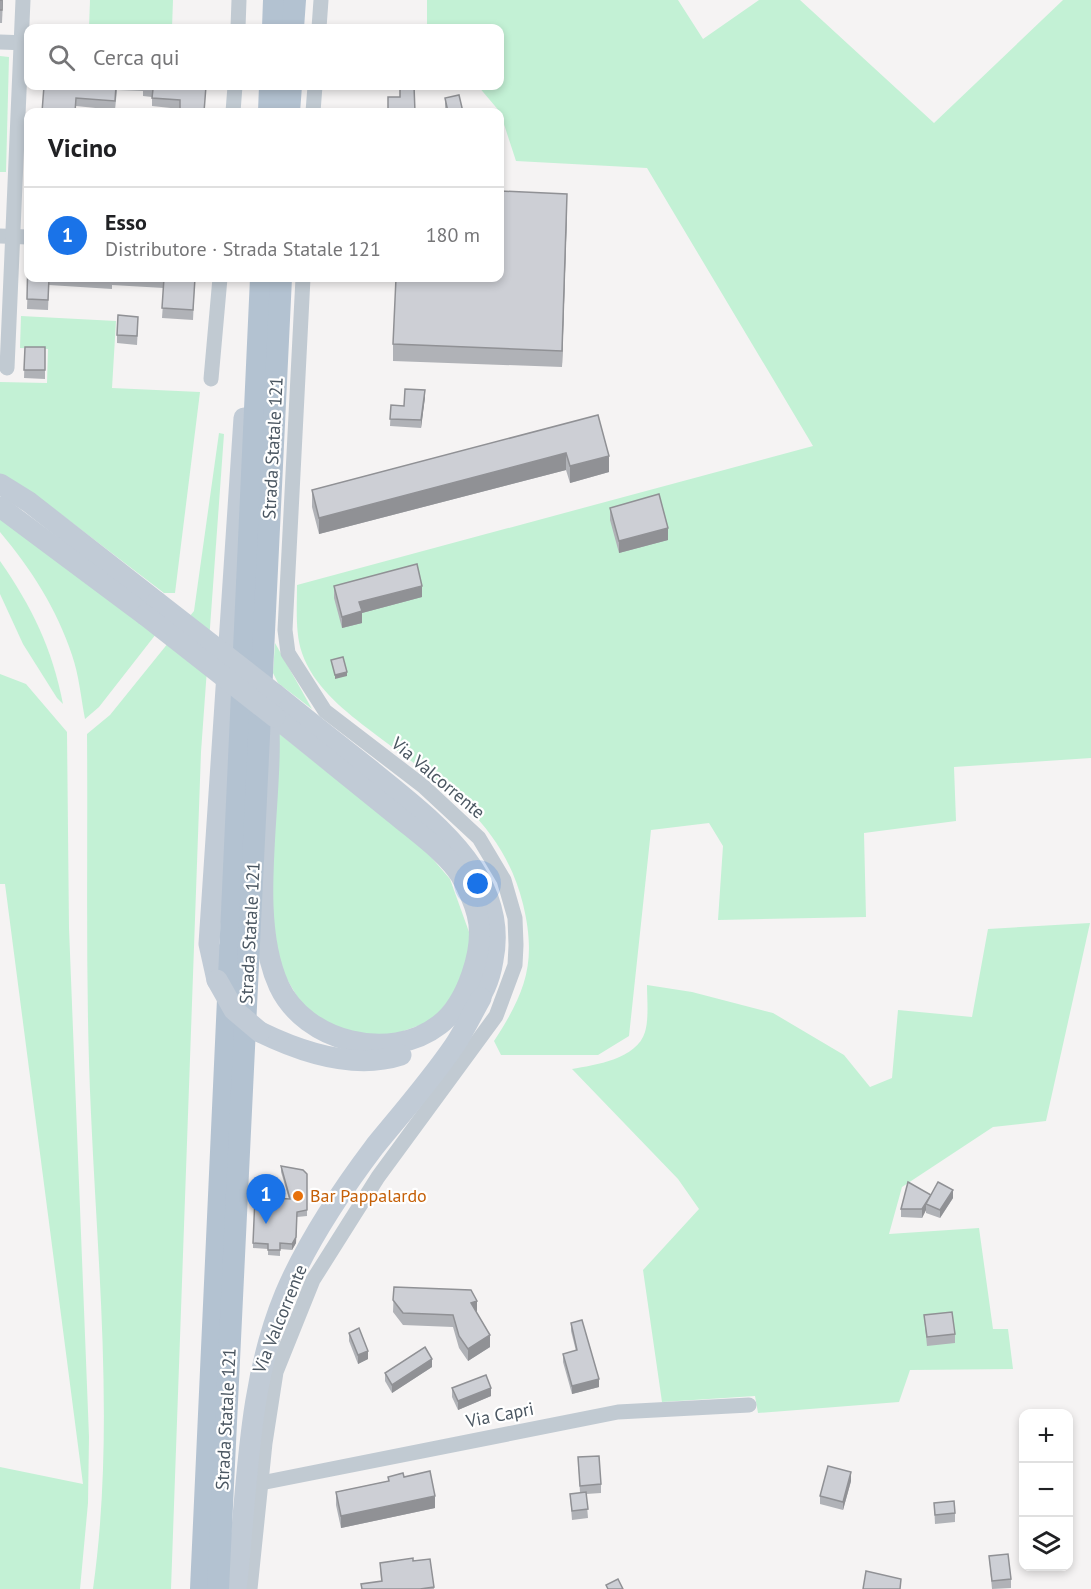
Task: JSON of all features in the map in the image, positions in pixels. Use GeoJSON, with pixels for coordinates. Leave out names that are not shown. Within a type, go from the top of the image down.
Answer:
{"type":"FeatureCollection","features":[{"type":"Feature","properties":{"kind":"main road"},"geometry":{"type":"LineString","coordinates":[[273,24],[274,0]]}},
{"type":"Feature","properties":{"kind":"main road"},"geometry":{"type":"LineString","coordinates":[[293,24],[295,0]]}},
{"type":"Feature","properties":{"kind":"main road"},"geometry":{"type":"LineString","coordinates":[[268,108],[270,90]]}},
{"type":"Feature","properties":{"kind":"main road"},"geometry":{"type":"LineString","coordinates":[[289,108],[291,90]]}},
{"type":"Feature","properties":{"kind":"main road"},"geometry":{"type":"LineString","coordinates":[[259,282],[247,351],[220,760],[209,944],[217,980],[234,1010],[260,1032],[288,1046],[318,1054],[365,1059],[393,1058],[433,1042],[481,998]]}},
{"type":"Feature","properties":{"kind":"main road","name":"Strada Statale 121"},"geometry":{"type":"LineString","coordinates":[[201,1589],[260,282]]}},
{"type":"Feature","properties":{"kind":"main road","name":"Strada Statale 121"},"geometry":{"type":"LineString","coordinates":[[218,1589],[281,282]]}},
{"type":"Feature","properties":{"kind":"main road"},"geometry":{"type":"LineString","coordinates":[[0,484],[29,502],[151,609],[275,717],[430,843],[460,874],[477,915],[477,956],[464,995],[440,1025],[412,1039],[381,1045],[357,1042],[325,1032],[301,1016],[280,988],[266,942],[264,898],[271,731],[262,670]]}},
{"type":"Feature","properties":{"kind":"main road"},"geometry":{"type":"LineString","coordinates":[[0,507],[275,694],[409,801],[454,842],[471,864],[486,891],[496,929],[491,973],[481,998],[454,1045],[340,1196],[301,1260],[285,1294],[262,1368],[250,1432],[236,1589]]}},
{"type":"Feature","properties":{"kind":"street"},"geometry":{"type":"LineString","coordinates":[[23,0],[24,24]]}},
{"type":"Feature","properties":{"kind":"street"},"geometry":{"type":"LineString","coordinates":[[238,24],[239,0]]}},
{"type":"Feature","properties":{"kind":"street"},"geometry":{"type":"LineString","coordinates":[[319,24],[321,0]]}},
{"type":"Feature","properties":{"kind":"street"},"geometry":{"type":"LineString","coordinates":[[0,42],[24,43]]}},
{"type":"Feature","properties":{"kind":"street"},"geometry":{"type":"LineString","coordinates":[[7,368],[6,236],[24,53]]}},
{"type":"Feature","properties":{"kind":"street"},"geometry":{"type":"LineString","coordinates":[[233,108],[235,90]]}},
{"type":"Feature","properties":{"kind":"street"},"geometry":{"type":"LineString","coordinates":[[313,108],[315,90]]}},
{"type":"Feature","properties":{"kind":"street"},"geometry":{"type":"LineString","coordinates":[[6,236],[24,237]]}},
{"type":"Feature","properties":{"kind":"street"},"geometry":{"type":"LineString","coordinates":[[211,379],[220,282]]}},
{"type":"Feature","properties":{"kind":"street","name":"Via Valcorrente"},"geometry":{"type":"LineString","coordinates":[[250,1589],[276,1371],[313,1280],[378,1178],[496,1016],[515,965],[516,945],[515,918],[504,880],[479,838],[423,786],[325,711],[288,653],[285,630],[303,282]]}},
{"type":"Feature","properties":{"kind":"street","name":"Via Capri"},"geometry":{"type":"LineString","coordinates":[[261,1483],[618,1412],[748,1405]]}},
{"type":"Feature","properties":{"kind":"green space"},"geometry":{"type":"Polygon","coordinates":[[[90,0],[173,0],[172,24],[89,24],[90,0]]]}},
{"type":"Feature","properties":{"kind":"green space"},"geometry":{"type":"Polygon","coordinates":[[[427,0],[678,0],[703,39],[759,0],[800,0],[934,123],[1063,0],[1091,0],[1091,758],[954,767],[956,821],[864,833],[866,917],[718,920],[723,846],[709,823],[651,830],[629,1036],[598,1055],[501,1055],[494,1041],[521,991],[528,960],[527,925],[513,873],[499,847],[482,823],[462,802],[347,712],[321,686],[307,665],[298,637],[297,585],[813,446],[647,168],[516,161],[504,124],[504,108],[497,108],[481,90],[504,90],[504,24],[427,24],[427,0]]]}},
{"type":"Feature","properties":{"kind":"green space"},"geometry":{"type":"Polygon","coordinates":[[[0,56],[9,57],[6,172],[0,172],[0,56]]]}},
{"type":"Feature","properties":{"kind":"green space"},"geometry":{"type":"Polygon","coordinates":[[[21,316],[116,321],[112,388],[200,392],[175,593],[164,593],[58,512],[0,474],[0,382],[47,383],[48,349],[20,348],[21,316]]]}},
{"type":"Feature","properties":{"kind":"green space"},"geometry":{"type":"Polygon","coordinates":[[[219,433],[224,434],[201,752],[171,1589],[93,1589],[100,1530],[104,1411],[101,1292],[89,1067],[87,734],[110,715],[194,611],[219,433]]]}},
{"type":"Feature","properties":{"kind":"green space"},"geometry":{"type":"Polygon","coordinates":[[[0,515],[156,634],[99,707],[85,719],[76,670],[66,638],[42,590],[0,532],[0,515]]]}},
{"type":"Feature","properties":{"kind":"green space"},"geometry":{"type":"Polygon","coordinates":[[[0,561],[22,595],[47,646],[63,704],[23,644],[0,594],[0,561]]]}},
{"type":"Feature","properties":{"kind":"green space"},"geometry":{"type":"Polygon","coordinates":[[[275,643],[312,709],[278,683],[273,673],[275,643]]]}},
{"type":"Feature","properties":{"kind":"green space"},"geometry":{"type":"Polygon","coordinates":[[[0,674],[26,684],[67,732],[69,928],[89,1437],[88,1503],[80,1589],[0,1589],[0,1467],[83,1484],[5,884],[0,884],[0,674]]]}},
{"type":"Feature","properties":{"kind":"green space"},"geometry":{"type":"Polygon","coordinates":[[[276,731],[425,850],[450,879],[469,932],[469,958],[461,985],[432,1021],[386,1037],[339,1031],[303,1006],[280,968],[271,902],[276,731]]]}},
{"type":"Feature","properties":{"kind":"green space"},"geometry":{"type":"Polygon","coordinates":[[[1090,923],[1046,1121],[993,1127],[902,1187],[889,1234],[979,1228],[993,1329],[1008,1329],[1013,1369],[910,1370],[899,1402],[758,1413],[755,1396],[662,1402],[643,1270],[699,1209],[678,1179],[572,1069],[624,1055],[641,1041],[647,1021],[647,985],[692,992],[773,1013],[844,1055],[870,1087],[892,1078],[898,1010],[972,1017],[988,929],[1090,923]]]}},
{"type":"Feature","properties":{"kind":"building"},"geometry":{"type":"Polygon","coordinates":[[[44,90],[116,90],[115,101],[76,98],[75,108],[42,108],[44,90]]]}},
{"type":"Feature","properties":{"kind":"building"},"geometry":{"type":"Polygon","coordinates":[[[153,90],[206,90],[204,108],[180,108],[180,100],[152,98],[153,90]]]}},
{"type":"Feature","properties":{"kind":"building"},"geometry":{"type":"Polygon","coordinates":[[[400,90],[414,90],[415,108],[388,108],[388,97],[400,97],[400,90]]]}},
{"type":"Feature","properties":{"kind":"building"},"geometry":{"type":"Polygon","coordinates":[[[459,95],[462,108],[447,108],[445,98],[459,95]]]}},
{"type":"Feature","properties":{"kind":"building"},"geometry":{"type":"Polygon","coordinates":[[[504,191],[567,194],[562,351],[393,344],[396,282],[504,282],[504,191]]]}},
{"type":"Feature","properties":{"kind":"building"},"geometry":{"type":"Polygon","coordinates":[[[27,282],[49,282],[48,300],[27,299],[27,282]]]}},
{"type":"Feature","properties":{"kind":"building"},"geometry":{"type":"Polygon","coordinates":[[[164,282],[195,282],[193,310],[162,308],[164,282]]]}},
{"type":"Feature","properties":{"kind":"building"},"geometry":{"type":"Polygon","coordinates":[[[118,315],[138,317],[137,336],[117,335],[118,315]]]}},
{"type":"Feature","properties":{"kind":"building"},"geometry":{"type":"Polygon","coordinates":[[[25,347],[45,347],[45,370],[24,370],[25,347]]]}},
{"type":"Feature","properties":{"kind":"building"},"geometry":{"type":"Polygon","coordinates":[[[405,389],[425,390],[421,420],[390,419],[391,405],[404,406],[405,389]]]}},
{"type":"Feature","properties":{"kind":"building"},"geometry":{"type":"Polygon","coordinates":[[[598,415],[609,456],[570,466],[566,453],[319,518],[312,490],[598,415]]]}},
{"type":"Feature","properties":{"kind":"building"},"geometry":{"type":"Polygon","coordinates":[[[659,494],[668,528],[619,541],[610,508],[659,494]]]}},
{"type":"Feature","properties":{"kind":"building"},"geometry":{"type":"Polygon","coordinates":[[[417,564],[422,586],[359,602],[362,611],[342,617],[334,586],[417,564]]]}},
{"type":"Feature","properties":{"kind":"building"},"geometry":{"type":"Polygon","coordinates":[[[343,657],[347,672],[335,675],[331,660],[343,657]]]}},
{"type":"Feature","properties":{"kind":"building"},"geometry":{"type":"Polygon","coordinates":[[[281,1166],[303,1170],[307,1174],[307,1210],[297,1212],[296,1237],[292,1244],[280,1243],[280,1250],[268,1250],[268,1244],[253,1243],[255,1197],[290,1199],[281,1166]]]}},
{"type":"Feature","properties":{"kind":"building"},"geometry":{"type":"Polygon","coordinates":[[[908,1182],[931,1195],[922,1209],[901,1209],[908,1182]]]}},
{"type":"Feature","properties":{"kind":"building"},"geometry":{"type":"Polygon","coordinates":[[[938,1182],[953,1190],[940,1210],[926,1204],[938,1182]]]}},
{"type":"Feature","properties":{"kind":"building"},"geometry":{"type":"Polygon","coordinates":[[[394,1287],[471,1290],[477,1301],[471,1303],[490,1335],[468,1349],[459,1336],[453,1315],[403,1313],[393,1300],[394,1287]]]}},
{"type":"Feature","properties":{"kind":"building"},"geometry":{"type":"Polygon","coordinates":[[[952,1312],[955,1334],[927,1337],[924,1315],[952,1312]]]}},
{"type":"Feature","properties":{"kind":"building"},"geometry":{"type":"Polygon","coordinates":[[[582,1320],[599,1379],[572,1386],[563,1354],[577,1350],[571,1323],[582,1320]]]}},
{"type":"Feature","properties":{"kind":"building"},"geometry":{"type":"Polygon","coordinates":[[[359,1328],[368,1351],[358,1355],[349,1333],[359,1328]]]}},
{"type":"Feature","properties":{"kind":"building"},"geometry":{"type":"Polygon","coordinates":[[[425,1347],[432,1359],[392,1385],[385,1373],[425,1347]]]}},
{"type":"Feature","properties":{"kind":"building"},"geometry":{"type":"Polygon","coordinates":[[[486,1375],[491,1388],[458,1401],[452,1388],[486,1375]]]}},
{"type":"Feature","properties":{"kind":"building"},"geometry":{"type":"Polygon","coordinates":[[[599,1456],[601,1484],[580,1486],[578,1457],[599,1456]]]}},
{"type":"Feature","properties":{"kind":"building"},"geometry":{"type":"Polygon","coordinates":[[[828,1466],[851,1472],[843,1502],[820,1496],[828,1466]]]}},
{"type":"Feature","properties":{"kind":"building"},"geometry":{"type":"Polygon","coordinates":[[[430,1471],[435,1496],[341,1516],[336,1492],[389,1481],[388,1477],[403,1473],[404,1477],[430,1471]]]}},
{"type":"Feature","properties":{"kind":"building"},"geometry":{"type":"Polygon","coordinates":[[[586,1492],[588,1509],[572,1511],[570,1494],[586,1492]]]}},
{"type":"Feature","properties":{"kind":"building"},"geometry":{"type":"Polygon","coordinates":[[[954,1501],[955,1513],[935,1515],[934,1503],[954,1501]]]}},
{"type":"Feature","properties":{"kind":"building"},"geometry":{"type":"Polygon","coordinates":[[[1008,1554],[1011,1579],[992,1581],[989,1556],[1008,1554]]]}},
{"type":"Feature","properties":{"kind":"building"},"geometry":{"type":"Polygon","coordinates":[[[413,1558],[413,1561],[430,1559],[434,1587],[362,1589],[361,1584],[382,1581],[380,1563],[413,1558]]]}},
{"type":"Feature","properties":{"kind":"building"},"geometry":{"type":"Polygon","coordinates":[[[866,1571],[901,1579],[900,1589],[863,1589],[866,1571]]]}},
{"type":"Feature","properties":{"kind":"building"},"geometry":{"type":"Polygon","coordinates":[[[618,1579],[623,1589],[608,1589],[606,1585],[618,1579]]]}},
{"type":"Feature","properties":{"kind":"place","name":"Bar Pappalardo"},"geometry":{"type":"Point","coordinates":[298,1196]}},
{"type":"Feature","properties":{"kind":"place","name":"Esso"},"geometry":{"type":"Point","coordinates":[266,1224]}}]}
